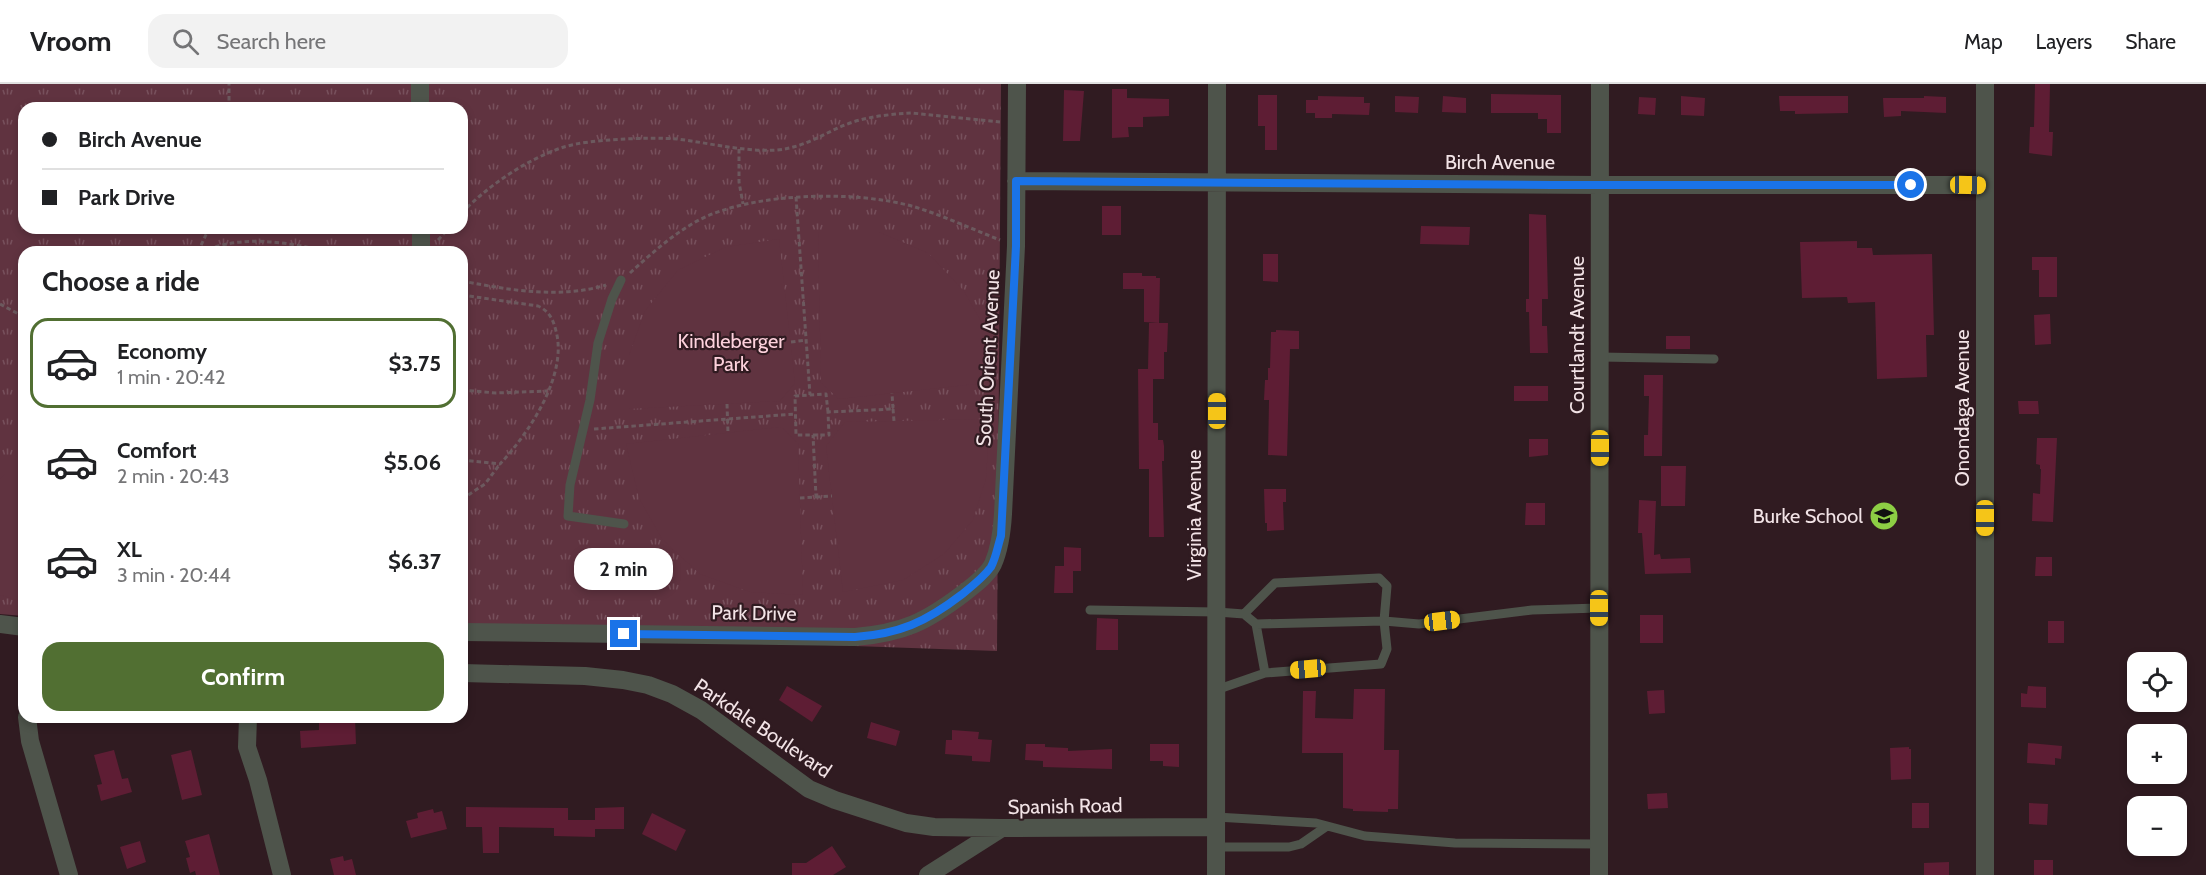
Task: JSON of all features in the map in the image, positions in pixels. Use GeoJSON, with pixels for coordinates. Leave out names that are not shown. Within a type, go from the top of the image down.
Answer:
{"type":"FeatureCollection","features":[{"type":"Feature","properties":{"kind":"street"},"geometry":{"type":"LineString","coordinates":[[420,84],[420,102]]}},
{"type":"Feature","properties":{"kind":"street","name":"South Orient Avenue"},"geometry":{"type":"LineString","coordinates":[[1001,536],[1016,246],[1017,84]]}},
{"type":"Feature","properties":{"kind":"street","name":"Virginia Avenue"},"geometry":{"type":"LineString","coordinates":[[1216,875],[1217,84]]}},
{"type":"Feature","properties":{"kind":"street","name":"Courtlandt Avenue"},"geometry":{"type":"LineString","coordinates":[[1599,875],[1600,84]]}},
{"type":"Feature","properties":{"kind":"street","name":"Onondaga Avenue"},"geometry":{"type":"LineString","coordinates":[[1985,84],[1985,875]]}},
{"type":"Feature","properties":{"kind":"street","name":"Birch Avenue"},"geometry":{"type":"LineString","coordinates":[[1016,181],[1985,185]]}},
{"type":"Feature","properties":{"kind":"street","name":"Park Drive"},"geometry":{"type":"LineString","coordinates":[[468,632],[855,637],[882,635],[925,620],[940,612],[979,581],[992,565],[1001,536]]}},
{"type":"Feature","properties":{"kind":"street"},"geometry":{"type":"LineString","coordinates":[[0,624],[18,626]]}},
{"type":"Feature","properties":{"kind":"street","name":"Parkdale Boulevard"},"geometry":{"type":"LineString","coordinates":[[468,673],[585,676],[648,685],[672,694],[701,710],[809,789],[835,800],[906,823],[934,828],[1002,828]]}},
{"type":"Feature","properties":{"kind":"street"},"geometry":{"type":"LineString","coordinates":[[28,723],[30,741],[69,875]]}},
{"type":"Feature","properties":{"kind":"street"},"geometry":{"type":"LineString","coordinates":[[248,723],[247,747],[258,780],[282,875]]}},
{"type":"Feature","properties":{"kind":"street","name":"Spanish Road"},"geometry":{"type":"LineString","coordinates":[[928,875],[1002,828],[1216,822]]}},
{"type":"Feature","properties":{"kind":"lane"},"geometry":{"type":"LineString","coordinates":[[621,280],[612,299],[598,344],[590,400],[570,485],[568,516],[624,524]]}},
{"type":"Feature","properties":{"kind":"lane"},"geometry":{"type":"LineString","coordinates":[[1600,357],[1714,359]]}},
{"type":"Feature","properties":{"kind":"lane"},"geometry":{"type":"LineString","coordinates":[[1216,690],[1265,673],[1381,664],[1388,649],[1384,621],[1387,586],[1379,578],[1275,583],[1244,614]]}},
{"type":"Feature","properties":{"kind":"lane"},"geometry":{"type":"LineString","coordinates":[[1256,624],[1384,621],[1419,624],[1532,610],[1599,608]]}},
{"type":"Feature","properties":{"kind":"lane"},"geometry":{"type":"LineString","coordinates":[[1090,610],[1244,614],[1256,624],[1265,673]]}},
{"type":"Feature","properties":{"kind":"lane"},"geometry":{"type":"LineString","coordinates":[[1216,822],[1316,823],[1365,836],[1444,842],[1599,844]]}},
{"type":"Feature","properties":{"kind":"lane"},"geometry":{"type":"LineString","coordinates":[[1216,847],[1289,847],[1301,844],[1327,826]]}},
{"type":"Feature","properties":{"kind":"path"},"geometry":{"type":"LineString","coordinates":[[229,84],[229,102]]}},
{"type":"Feature","properties":{"kind":"path"},"geometry":{"type":"LineString","coordinates":[[468,208],[517,169],[566,146],[660,138],[739,149],[776,150],[818,139],[852,122],[912,113],[1016,125]]}},
{"type":"Feature","properties":{"kind":"path"},"geometry":{"type":"LineString","coordinates":[[739,149],[739,182],[743,205]]}},
{"type":"Feature","properties":{"kind":"path"},"geometry":{"type":"LineString","coordinates":[[468,282],[513,291],[585,291],[621,280],[660,245],[700,219],[743,205],[809,196],[865,198],[913,207],[1016,246]]}},
{"type":"Feature","properties":{"kind":"path"},"geometry":{"type":"LineString","coordinates":[[796,197],[810,395]]}},
{"type":"Feature","properties":{"kind":"path"},"geometry":{"type":"LineString","coordinates":[[227,246],[254,240],[299,246]]}},
{"type":"Feature","properties":{"kind":"path"},"geometry":{"type":"LineString","coordinates":[[468,296],[545,309],[554,324],[558,349],[557,360],[547,390],[530,427],[485,484],[468,495]]}},
{"type":"Feature","properties":{"kind":"path"},"geometry":{"type":"LineString","coordinates":[[0,304],[18,314]]}},
{"type":"Feature","properties":{"kind":"path"},"geometry":{"type":"LineString","coordinates":[[791,342],[806,339]]}},
{"type":"Feature","properties":{"kind":"path"},"geometry":{"type":"LineString","coordinates":[[468,391],[496,393],[547,390]]}},
{"type":"Feature","properties":{"kind":"path"},"geometry":{"type":"LineString","coordinates":[[892,393],[894,421]]}},
{"type":"Feature","properties":{"kind":"path"},"geometry":{"type":"LineString","coordinates":[[826,394],[829,435],[796,435],[795,396],[810,395],[826,394]]}},
{"type":"Feature","properties":{"kind":"path"},"geometry":{"type":"LineString","coordinates":[[727,404],[728,433]]}},
{"type":"Feature","properties":{"kind":"path"},"geometry":{"type":"LineString","coordinates":[[828,412],[892,409]]}},
{"type":"Feature","properties":{"kind":"path"},"geometry":{"type":"LineString","coordinates":[[584,430],[795,414]]}},
{"type":"Feature","properties":{"kind":"path"},"geometry":{"type":"LineString","coordinates":[[813,435],[816,496]]}},
{"type":"Feature","properties":{"kind":"path"},"geometry":{"type":"LineString","coordinates":[[468,461],[500,464]]}},
{"type":"Feature","properties":{"kind":"path"},"geometry":{"type":"LineString","coordinates":[[800,498],[832,496]]}},
{"type":"Feature","properties":{"kind":"green space","name":"Kindleberger Park"},"geometry":{"type":"Polygon","coordinates":[[[0,84],[1001,84],[997,651],[468,632],[468,246],[18,246],[18,616],[0,614],[0,84]]]}},
{"type":"Feature","properties":{"kind":"green space"},"geometry":{"type":"Polygon","coordinates":[[[818,232],[879,232],[928,253],[964,291],[987,332],[994,382],[839,399],[821,383],[818,232]]]}},
{"type":"Feature","properties":{"kind":"green space"},"geometry":{"type":"Polygon","coordinates":[[[779,239],[795,383],[780,401],[629,409],[629,355],[645,311],[678,270],[726,247],[779,239]]]}},
{"type":"Feature","properties":{"kind":"green space"},"geometry":{"type":"Polygon","coordinates":[[[990,419],[986,478],[973,520],[944,554],[903,580],[843,592],[826,446],[845,422],[990,419]]]}},
{"type":"Feature","properties":{"kind":"green space"},"geometry":{"type":"Polygon","coordinates":[[[781,427],[798,443],[803,595],[750,592],[700,574],[662,539],[639,498],[626,444],[781,427]]]}},
{"type":"Feature","properties":{"kind":"green space"},"geometry":{"type":"Polygon","coordinates":[[[5,474],[18,474],[18,600],[0,595],[0,479],[5,474]]]}},
{"type":"Feature","properties":{"kind":"building"},"geometry":{"type":"Polygon","coordinates":[[[2035,84],[2050,84],[2049,132],[2053,132],[2052,156],[2029,153],[2030,127],[2034,127],[2035,84]]]}},
{"type":"Feature","properties":{"kind":"building"},"geometry":{"type":"Polygon","coordinates":[[[1112,89],[1127,89],[1127,98],[1169,99],[1169,116],[1143,117],[1143,127],[1128,127],[1129,137],[1112,138],[1112,89]]]}},
{"type":"Feature","properties":{"kind":"building"},"geometry":{"type":"Polygon","coordinates":[[[1064,90],[1084,91],[1080,141],[1063,141],[1064,90]]]}},
{"type":"Feature","properties":{"kind":"building"},"geometry":{"type":"Polygon","coordinates":[[[1491,94],[1561,95],[1561,133],[1547,133],[1547,119],[1538,119],[1538,113],[1491,113],[1491,94]]]}},
{"type":"Feature","properties":{"kind":"building"},"geometry":{"type":"Polygon","coordinates":[[[1258,95],[1277,95],[1277,150],[1265,150],[1265,126],[1258,126],[1258,95]]]}},
{"type":"Feature","properties":{"kind":"building"},"geometry":{"type":"Polygon","coordinates":[[[1318,96],[1364,97],[1364,103],[1370,103],[1369,115],[1332,114],[1332,118],[1315,118],[1315,113],[1306,113],[1306,100],[1318,100],[1318,96]]]}},
{"type":"Feature","properties":{"kind":"building"},"geometry":{"type":"Polygon","coordinates":[[[1395,96],[1419,97],[1418,113],[1395,112],[1395,96]]]}},
{"type":"Feature","properties":{"kind":"building"},"geometry":{"type":"Polygon","coordinates":[[[1443,96],[1466,98],[1466,113],[1442,112],[1443,96]]]}},
{"type":"Feature","properties":{"kind":"building"},"geometry":{"type":"Polygon","coordinates":[[[1681,96],[1705,98],[1704,116],[1681,115],[1681,96]]]}},
{"type":"Feature","properties":{"kind":"building"},"geometry":{"type":"Polygon","coordinates":[[[1779,96],[1848,96],[1848,113],[1795,114],[1795,111],[1780,111],[1779,96]]]}},
{"type":"Feature","properties":{"kind":"building"},"geometry":{"type":"Polygon","coordinates":[[[1924,96],[1946,97],[1946,113],[1901,111],[1901,116],[1884,117],[1883,98],[1924,98],[1924,96]]]}},
{"type":"Feature","properties":{"kind":"building"},"geometry":{"type":"Polygon","coordinates":[[[1639,97],[1656,98],[1655,115],[1638,114],[1639,97]]]}},
{"type":"Feature","properties":{"kind":"building"},"geometry":{"type":"Polygon","coordinates":[[[1102,206],[1121,206],[1121,235],[1102,235],[1102,206]]]}},
{"type":"Feature","properties":{"kind":"building"},"geometry":{"type":"Polygon","coordinates":[[[1529,214],[1546,215],[1548,299],[1542,299],[1542,326],[1547,326],[1548,353],[1530,353],[1529,312],[1526,312],[1526,299],[1529,299],[1529,214]]]}},
{"type":"Feature","properties":{"kind":"building"},"geometry":{"type":"Polygon","coordinates":[[[1421,226],[1470,227],[1469,245],[1420,244],[1421,226]]]}},
{"type":"Feature","properties":{"kind":"building"},"geometry":{"type":"Polygon","coordinates":[[[1857,241],[1857,248],[1872,248],[1873,255],[1932,254],[1934,335],[1926,335],[1927,377],[1877,379],[1875,302],[1848,303],[1847,297],[1802,298],[1800,242],[1857,241]]]}},
{"type":"Feature","properties":{"kind":"building"},"geometry":{"type":"Polygon","coordinates":[[[1263,254],[1278,254],[1278,282],[1263,281],[1263,254]]]}},
{"type":"Feature","properties":{"kind":"building"},"geometry":{"type":"Polygon","coordinates":[[[2032,257],[2057,257],[2057,297],[2039,297],[2039,270],[2032,270],[2032,257]]]}},
{"type":"Feature","properties":{"kind":"building"},"geometry":{"type":"Polygon","coordinates":[[[1123,273],[1142,273],[1142,276],[1160,278],[1159,323],[1144,322],[1144,289],[1123,289],[1123,273]]]}},
{"type":"Feature","properties":{"kind":"building"},"geometry":{"type":"Polygon","coordinates":[[[2050,314],[2051,344],[2035,345],[2034,315],[2050,314]]]}},
{"type":"Feature","properties":{"kind":"building"},"geometry":{"type":"Polygon","coordinates":[[[1149,323],[1168,323],[1167,352],[1164,352],[1164,379],[1153,379],[1153,423],[1158,423],[1158,440],[1163,440],[1164,446],[1164,461],[1162,461],[1164,537],[1149,537],[1149,469],[1139,469],[1138,369],[1148,369],[1149,323]]]}},
{"type":"Feature","properties":{"kind":"building"},"geometry":{"type":"Polygon","coordinates":[[[1276,330],[1299,331],[1299,349],[1290,349],[1287,456],[1268,455],[1269,400],[1264,400],[1265,380],[1268,380],[1268,368],[1270,368],[1271,332],[1276,332],[1276,330]]]}},
{"type":"Feature","properties":{"kind":"building"},"geometry":{"type":"Polygon","coordinates":[[[1666,336],[1690,336],[1690,349],[1666,349],[1666,336]]]}},
{"type":"Feature","properties":{"kind":"building"},"geometry":{"type":"Polygon","coordinates":[[[1644,375],[1663,375],[1662,456],[1644,456],[1644,435],[1648,435],[1649,396],[1644,396],[1644,375]]]}},
{"type":"Feature","properties":{"kind":"building"},"geometry":{"type":"Polygon","coordinates":[[[1514,386],[1548,386],[1548,401],[1514,401],[1514,386]]]}},
{"type":"Feature","properties":{"kind":"building"},"geometry":{"type":"Polygon","coordinates":[[[2018,401],[2038,401],[2039,414],[2019,414],[2018,401]]]}},
{"type":"Feature","properties":{"kind":"building"},"geometry":{"type":"Polygon","coordinates":[[[2037,438],[2057,438],[2053,522],[2032,521],[2033,493],[2040,494],[2041,469],[2040,465],[2036,464],[2037,438]]]}},
{"type":"Feature","properties":{"kind":"building"},"geometry":{"type":"Polygon","coordinates":[[[1529,439],[1548,439],[1548,455],[1529,457],[1529,439]]]}},
{"type":"Feature","properties":{"kind":"building"},"geometry":{"type":"Polygon","coordinates":[[[1661,466],[1686,466],[1685,506],[1661,506],[1661,466]]]}},
{"type":"Feature","properties":{"kind":"building"},"geometry":{"type":"Polygon","coordinates":[[[1264,489],[1286,489],[1286,502],[1283,502],[1284,530],[1267,531],[1264,489]]]}},
{"type":"Feature","properties":{"kind":"building"},"geometry":{"type":"Polygon","coordinates":[[[1639,500],[1656,501],[1654,555],[1660,554],[1661,559],[1690,558],[1691,573],[1645,574],[1642,533],[1638,533],[1639,500]]]}},
{"type":"Feature","properties":{"kind":"building"},"geometry":{"type":"Polygon","coordinates":[[[1526,503],[1545,503],[1545,525],[1525,525],[1526,503]]]}},
{"type":"Feature","properties":{"kind":"building"},"geometry":{"type":"Polygon","coordinates":[[[1064,547],[1081,548],[1081,571],[1073,571],[1073,593],[1054,593],[1055,566],[1064,566],[1064,547]]]}},
{"type":"Feature","properties":{"kind":"building"},"geometry":{"type":"Polygon","coordinates":[[[2036,557],[2052,557],[2052,576],[2035,576],[2036,557]]]}},
{"type":"Feature","properties":{"kind":"building"},"geometry":{"type":"Polygon","coordinates":[[[1640,615],[1663,615],[1663,643],[1640,643],[1640,615]]]}},
{"type":"Feature","properties":{"kind":"building"},"geometry":{"type":"Polygon","coordinates":[[[1097,618],[1118,619],[1118,650],[1096,650],[1097,618]]]}},
{"type":"Feature","properties":{"kind":"building"},"geometry":{"type":"Polygon","coordinates":[[[2048,621],[2064,621],[2064,643],[2048,643],[2048,621]]]}},
{"type":"Feature","properties":{"kind":"building"},"geometry":{"type":"Polygon","coordinates":[[[787,686],[822,706],[812,722],[779,700],[787,686]]]}},
{"type":"Feature","properties":{"kind":"building"},"geometry":{"type":"Polygon","coordinates":[[[2028,686],[2046,687],[2046,708],[2021,707],[2021,693],[2027,694],[2028,686]]]}},
{"type":"Feature","properties":{"kind":"building"},"geometry":{"type":"Polygon","coordinates":[[[1354,689],[1385,689],[1384,750],[1399,750],[1398,809],[1388,809],[1388,812],[1353,811],[1353,809],[1343,808],[1343,753],[1302,753],[1303,691],[1316,691],[1315,718],[1353,719],[1354,689]]]}},
{"type":"Feature","properties":{"kind":"building"},"geometry":{"type":"Polygon","coordinates":[[[1664,690],[1665,713],[1649,714],[1647,691],[1664,690]]]}},
{"type":"Feature","properties":{"kind":"building"},"geometry":{"type":"Polygon","coordinates":[[[871,722],[900,731],[896,746],[867,738],[871,722]]]}},
{"type":"Feature","properties":{"kind":"building"},"geometry":{"type":"Polygon","coordinates":[[[319,723],[355,723],[356,744],[301,748],[300,731],[319,730],[319,723]]]}},
{"type":"Feature","properties":{"kind":"building"},"geometry":{"type":"Polygon","coordinates":[[[952,730],[979,732],[978,739],[992,740],[990,762],[972,761],[972,756],[945,754],[946,740],[952,740],[952,730]]]}},
{"type":"Feature","properties":{"kind":"building"},"geometry":{"type":"Polygon","coordinates":[[[2028,743],[2062,746],[2061,759],[2055,758],[2055,765],[2027,763],[2028,743]]]}},
{"type":"Feature","properties":{"kind":"building"},"geometry":{"type":"Polygon","coordinates":[[[1026,744],[1045,744],[1045,747],[1068,748],[1068,751],[1112,749],[1112,769],[1043,767],[1043,761],[1025,760],[1026,744]]]}},
{"type":"Feature","properties":{"kind":"building"},"geometry":{"type":"Polygon","coordinates":[[[1150,744],[1179,744],[1179,767],[1163,766],[1163,761],[1150,761],[1150,744]]]}},
{"type":"Feature","properties":{"kind":"building"},"geometry":{"type":"Polygon","coordinates":[[[1909,747],[1911,749],[1911,779],[1891,780],[1890,748],[1909,747]]]}},
{"type":"Feature","properties":{"kind":"building"},"geometry":{"type":"Polygon","coordinates":[[[114,750],[122,779],[128,778],[132,792],[101,801],[97,785],[102,784],[94,755],[114,750]]]}},
{"type":"Feature","properties":{"kind":"building"},"geometry":{"type":"Polygon","coordinates":[[[191,750],[202,795],[182,800],[171,755],[191,750]]]}},
{"type":"Feature","properties":{"kind":"building"},"geometry":{"type":"Polygon","coordinates":[[[1667,793],[1668,808],[1648,809],[1647,794],[1667,793]]]}},
{"type":"Feature","properties":{"kind":"building"},"geometry":{"type":"Polygon","coordinates":[[[1912,803],[1929,803],[1929,828],[1912,828],[1912,803]]]}},
{"type":"Feature","properties":{"kind":"building"},"geometry":{"type":"Polygon","coordinates":[[[2029,803],[2048,804],[2047,825],[2029,824],[2029,803]]]}},
{"type":"Feature","properties":{"kind":"building"},"geometry":{"type":"Polygon","coordinates":[[[466,807],[568,808],[568,820],[595,820],[595,837],[554,836],[554,828],[499,827],[499,853],[483,853],[482,827],[466,827],[466,807]]]}},
{"type":"Feature","properties":{"kind":"building"},"geometry":{"type":"Polygon","coordinates":[[[624,807],[624,829],[595,829],[595,808],[624,807]]]}},
{"type":"Feature","properties":{"kind":"building"},"geometry":{"type":"Polygon","coordinates":[[[433,809],[434,813],[442,811],[447,829],[411,838],[406,821],[418,818],[417,813],[433,809]]]}},
{"type":"Feature","properties":{"kind":"building"},"geometry":{"type":"Polygon","coordinates":[[[652,813],[686,830],[676,851],[642,834],[652,813]]]}},
{"type":"Feature","properties":{"kind":"building"},"geometry":{"type":"Polygon","coordinates":[[[209,834],[220,875],[196,875],[195,871],[190,873],[186,858],[190,857],[185,841],[209,834]]]}},
{"type":"Feature","properties":{"kind":"building"},"geometry":{"type":"Polygon","coordinates":[[[140,841],[146,862],[127,869],[120,847],[140,841]]]}},
{"type":"Feature","properties":{"kind":"building"},"geometry":{"type":"Polygon","coordinates":[[[832,846],[846,867],[833,875],[792,875],[792,863],[806,863],[832,846]]]}},
{"type":"Feature","properties":{"kind":"building"},"geometry":{"type":"Polygon","coordinates":[[[343,856],[344,861],[352,859],[356,875],[334,875],[330,859],[343,856]]]}},
{"type":"Feature","properties":{"kind":"building"},"geometry":{"type":"Polygon","coordinates":[[[2034,860],[2053,860],[2053,875],[2034,875],[2034,860]]]}},
{"type":"Feature","properties":{"kind":"building"},"geometry":{"type":"Polygon","coordinates":[[[1949,862],[1949,875],[1924,875],[1924,863],[1949,862]]]}},
{"type":"Feature","properties":{"kind":"place","name":"Burke School"},"geometry":{"type":"Point","coordinates":[1884,516]}},
{"type":"Feature","properties":{"kind":"route"},"geometry":{"type":"LineString","coordinates":[[624,634],[855,637],[882,635],[910,627],[940,612],[979,581],[992,565],[1001,536],[1016,246],[1016,181],[1911,185]]}}]}
